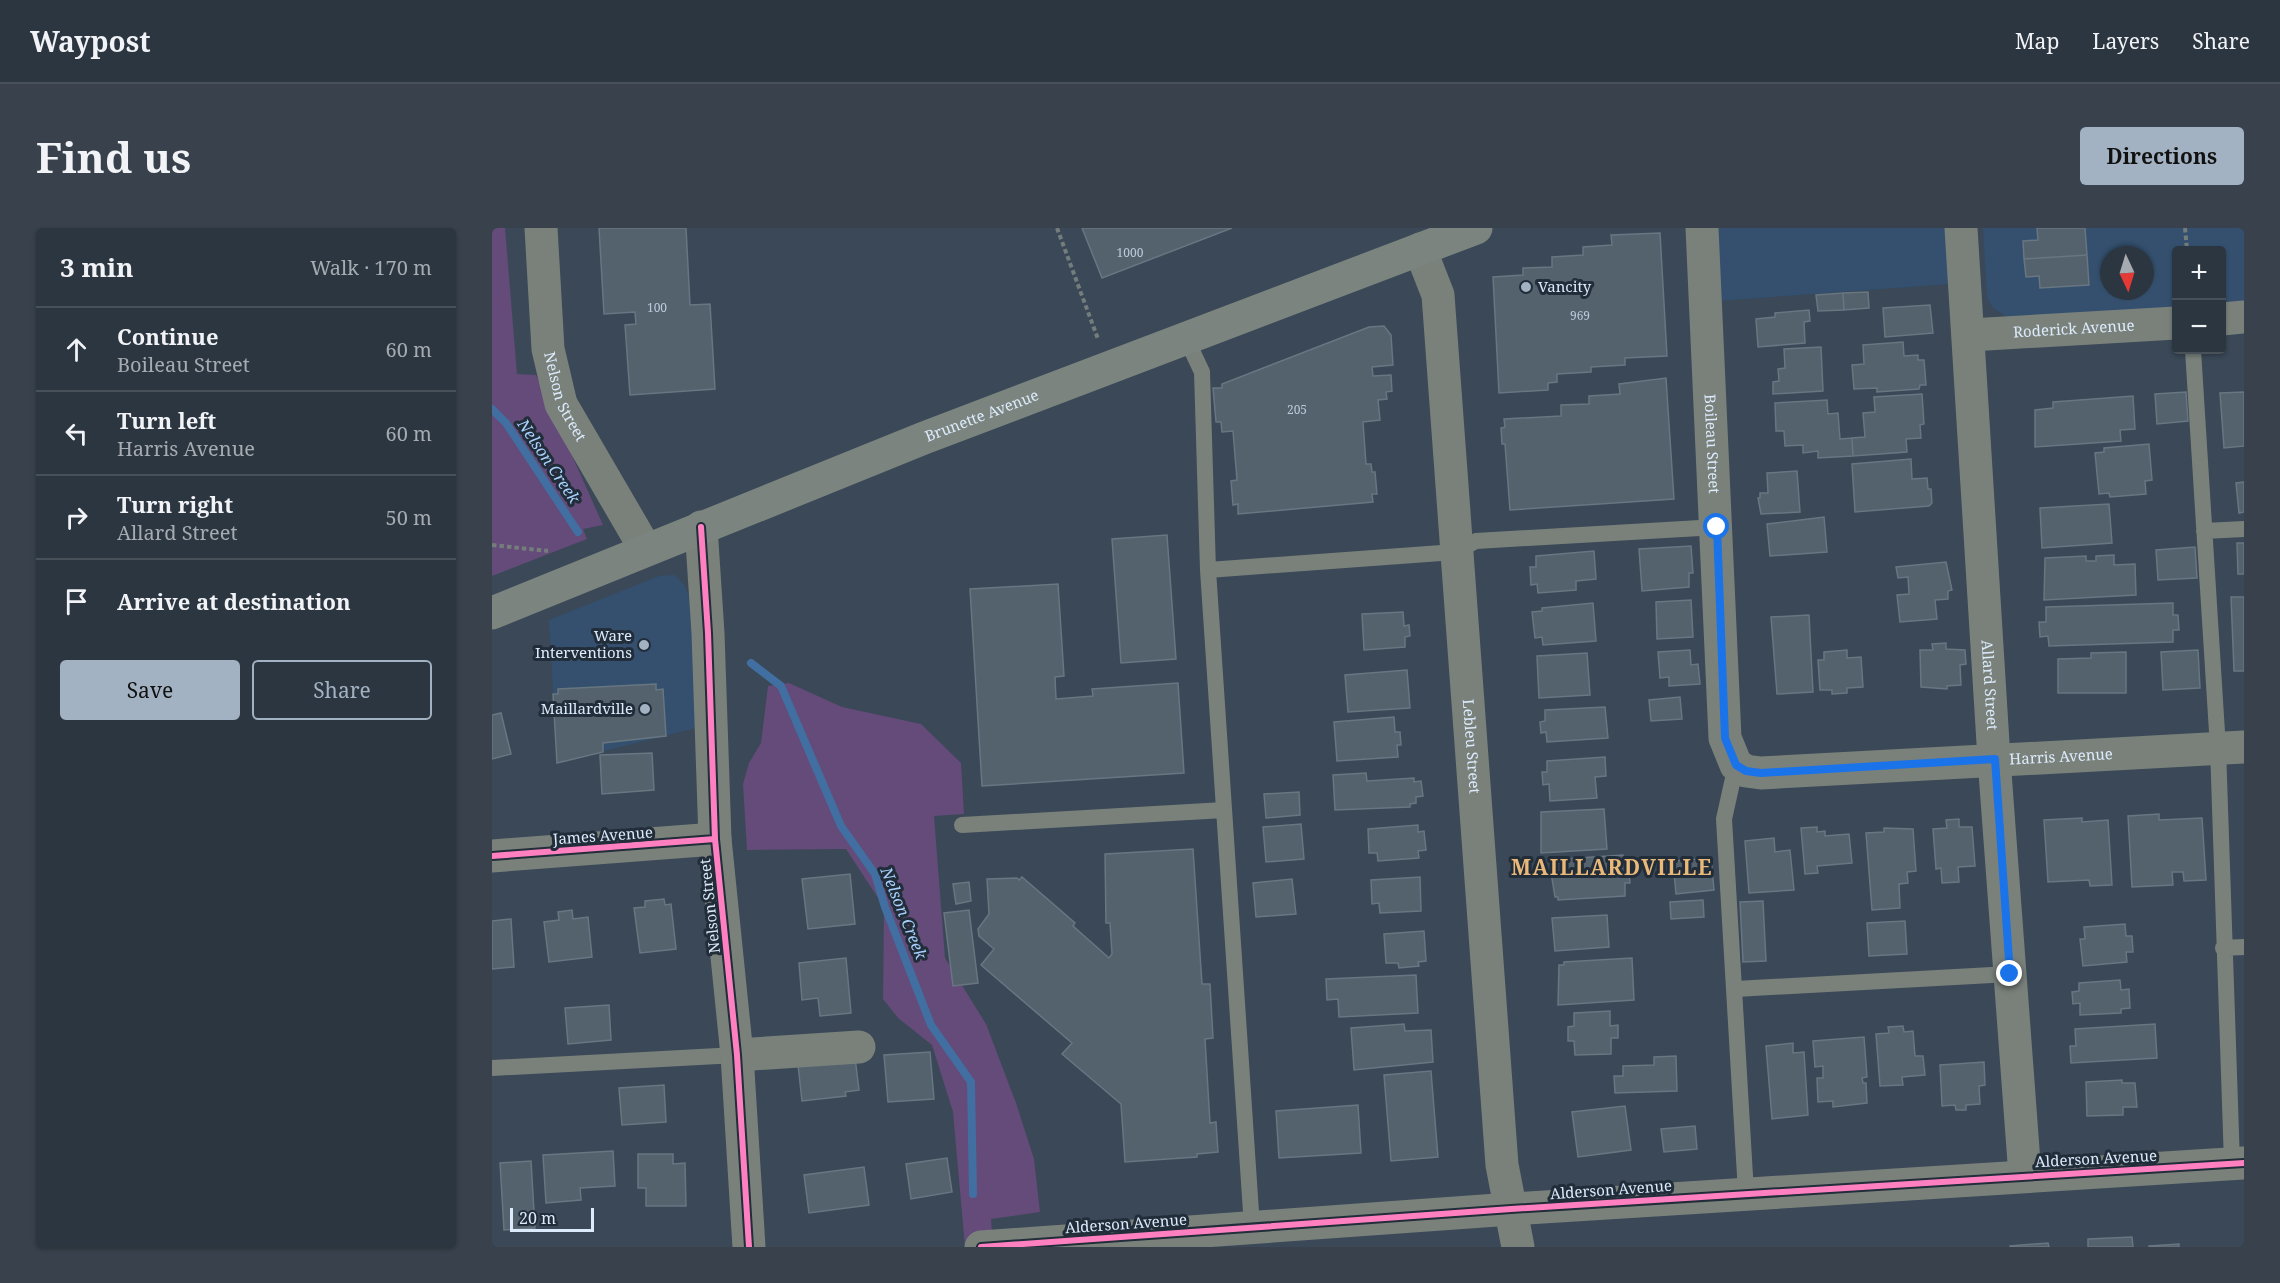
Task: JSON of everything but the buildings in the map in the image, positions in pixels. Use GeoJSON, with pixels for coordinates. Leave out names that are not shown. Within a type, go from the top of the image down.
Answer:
{"type":"FeatureCollection","features":[{"type":"Feature","properties":{"kind":"main road","name":"Brunette Avenue"},"geometry":{"type":"LineString","coordinates":[[492,613],[701,527],[1476,228]]}},
{"type":"Feature","properties":{"kind":"street","name":"Nelson Street"},"geometry":{"type":"LineString","coordinates":[[541,228],[548,349],[561,404],[646,550]]}},
{"type":"Feature","properties":{"kind":"street","name":"Boileau Street"},"geometry":{"type":"LineString","coordinates":[[1702,228],[1725,738],[1736,765]]}},
{"type":"Feature","properties":{"kind":"street","name":"Allard Street"},"geometry":{"type":"LineString","coordinates":[[1961,228],[1970,336],[1995,759],[2025,1176]]}},
{"type":"Feature","properties":{"kind":"street","name":"Lebleu Street"},"geometry":{"type":"LineString","coordinates":[[1420,249],[1438,295],[1455,552],[1502,1165],[1518,1247]]}},
{"type":"Feature","properties":{"kind":"street"},"geometry":{"type":"LineString","coordinates":[[2226,319],[2244,317]]}},
{"type":"Feature","properties":{"kind":"street","name":"Roderick Avenue"},"geometry":{"type":"LineString","coordinates":[[1970,336],[2172,323]]}},
{"type":"Feature","properties":{"kind":"street","name":"Nelson Street"},"geometry":{"type":"LineString","coordinates":[[701,527],[708,633],[715,840],[737,1055],[749,1247]]}},
{"type":"Feature","properties":{"kind":"street","name":"Harris Avenue"},"geometry":{"type":"LineString","coordinates":[[1736,765],[1746,771],[1761,773],[2231,747]]}},
{"type":"Feature","properties":{"kind":"street","name":"James Avenue"},"geometry":{"type":"LineString","coordinates":[[492,856],[715,840]]}},
{"type":"Feature","properties":{"kind":"street"},"geometry":{"type":"LineString","coordinates":[[737,1055],[859,1047]]}},
{"type":"Feature","properties":{"kind":"street","name":"Alderson Avenue"},"geometry":{"type":"LineString","coordinates":[[981,1247],[1746,1193],[2238,1163]]}},
{"type":"Feature","properties":{"kind":"lane"},"geometry":{"type":"LineString","coordinates":[[1186,338],[1202,372],[1208,570],[1252,1227]]}},
{"type":"Feature","properties":{"kind":"lane"},"geometry":{"type":"LineString","coordinates":[[2193,354],[2204,531],[2231,747],[2223,948],[2238,1163]]}},
{"type":"Feature","properties":{"kind":"lane"},"geometry":{"type":"LineString","coordinates":[[1208,570],[1455,552],[1476,541],[1717,527]]}},
{"type":"Feature","properties":{"kind":"lane"},"geometry":{"type":"LineString","coordinates":[[2204,531],[2244,529]]}},
{"type":"Feature","properties":{"kind":"lane"},"geometry":{"type":"LineString","coordinates":[[1736,765],[1724,819],[1736,989],[1746,1193]]}},
{"type":"Feature","properties":{"kind":"lane"},"geometry":{"type":"LineString","coordinates":[[962,825],[1224,810]]}},
{"type":"Feature","properties":{"kind":"lane"},"geometry":{"type":"LineString","coordinates":[[2223,948],[2244,947]]}},
{"type":"Feature","properties":{"kind":"lane"},"geometry":{"type":"LineString","coordinates":[[1736,989],[2010,974]]}},
{"type":"Feature","properties":{"kind":"lane"},"geometry":{"type":"LineString","coordinates":[[492,1068],[737,1055]]}},
{"type":"Feature","properties":{"kind":"path"},"geometry":{"type":"LineString","coordinates":[[1057,228],[1098,340]]}},
{"type":"Feature","properties":{"kind":"path"},"geometry":{"type":"LineString","coordinates":[[2185,228],[2187,246]]}},
{"type":"Feature","properties":{"kind":"path"},"geometry":{"type":"LineString","coordinates":[[492,545],[548,551]]}},
{"type":"Feature","properties":{"kind":"shaded area"},"geometry":{"type":"Polygon","coordinates":[[[492,228],[505,228],[517,374],[536,375],[603,525],[583,529],[587,539],[492,576],[492,228]]]}},
{"type":"Feature","properties":{"kind":"shaded area"},"geometry":{"type":"Polygon","coordinates":[[[1717,228],[1946,228],[1951,284],[1718,301],[1717,228]]]}},
{"type":"Feature","properties":{"kind":"shaded area"},"geometry":{"type":"Polygon","coordinates":[[[1983,228],[2244,228],[2244,306],[2226,308],[2226,246],[2172,246],[2172,311],[2007,317],[1993,308],[1987,298],[1983,228]]]}},
{"type":"Feature","properties":{"kind":"shaded area"},"geometry":{"type":"Polygon","coordinates":[[[675,575],[684,585],[689,596],[700,727],[557,763],[549,620],[659,576],[675,575]]]}},
{"type":"Feature","properties":{"kind":"shaded area"},"geometry":{"type":"Polygon","coordinates":[[[789,683],[842,707],[921,724],[961,763],[964,814],[934,816],[945,958],[986,1024],[1016,1103],[1034,1159],[1040,1212],[991,1219],[993,1247],[965,1247],[953,1112],[932,1045],[898,1018],[883,999],[884,907],[846,849],[747,850],[743,784],[749,763],[761,743],[768,686],[789,683]]]}},
{"type":"Feature","properties":{"kind":"waterway","name":"Nelson Creek"},"geometry":{"type":"LineString","coordinates":[[492,409],[506,423],[578,532]]}},
{"type":"Feature","properties":{"kind":"waterway","name":"Nelson Creek"},"geometry":{"type":"LineString","coordinates":[[751,663],[781,686],[841,826],[875,874],[885,907],[931,1025],[971,1082],[973,1194]]}},
{"type":"Feature","properties":{"kind":"cycle path"},"geometry":{"type":"LineString","coordinates":[[701,527],[708,633],[715,839],[737,1055],[749,1247]]}},
{"type":"Feature","properties":{"kind":"cycle path"},"geometry":{"type":"LineString","coordinates":[[492,856],[715,839]]}},
{"type":"Feature","properties":{"kind":"cycle path"},"geometry":{"type":"LineString","coordinates":[[981,1247],[1511,1209],[2244,1163]]}},
{"type":"Feature","properties":{"kind":"place","name":"Vancity"},"geometry":{"type":"Point","coordinates":[1526,287]}},
{"type":"Feature","properties":{"kind":"place","name":"Ware Interventions"},"geometry":{"type":"Point","coordinates":[644,645]}},
{"type":"Feature","properties":{"kind":"place","name":"Maillardville"},"geometry":{"type":"Point","coordinates":[645,709]}},
{"type":"Feature","properties":{"kind":"district","name":"MAILLARDVILLE"},"geometry":{"type":"Point","coordinates":[1612,868]}},
{"type":"Feature","properties":{"kind":"route"},"geometry":{"type":"LineString","coordinates":[[1717,527],[1725,738],[1729,754],[1736,765],[1746,771],[1761,773],[1995,759],[2010,974]]}}]}
